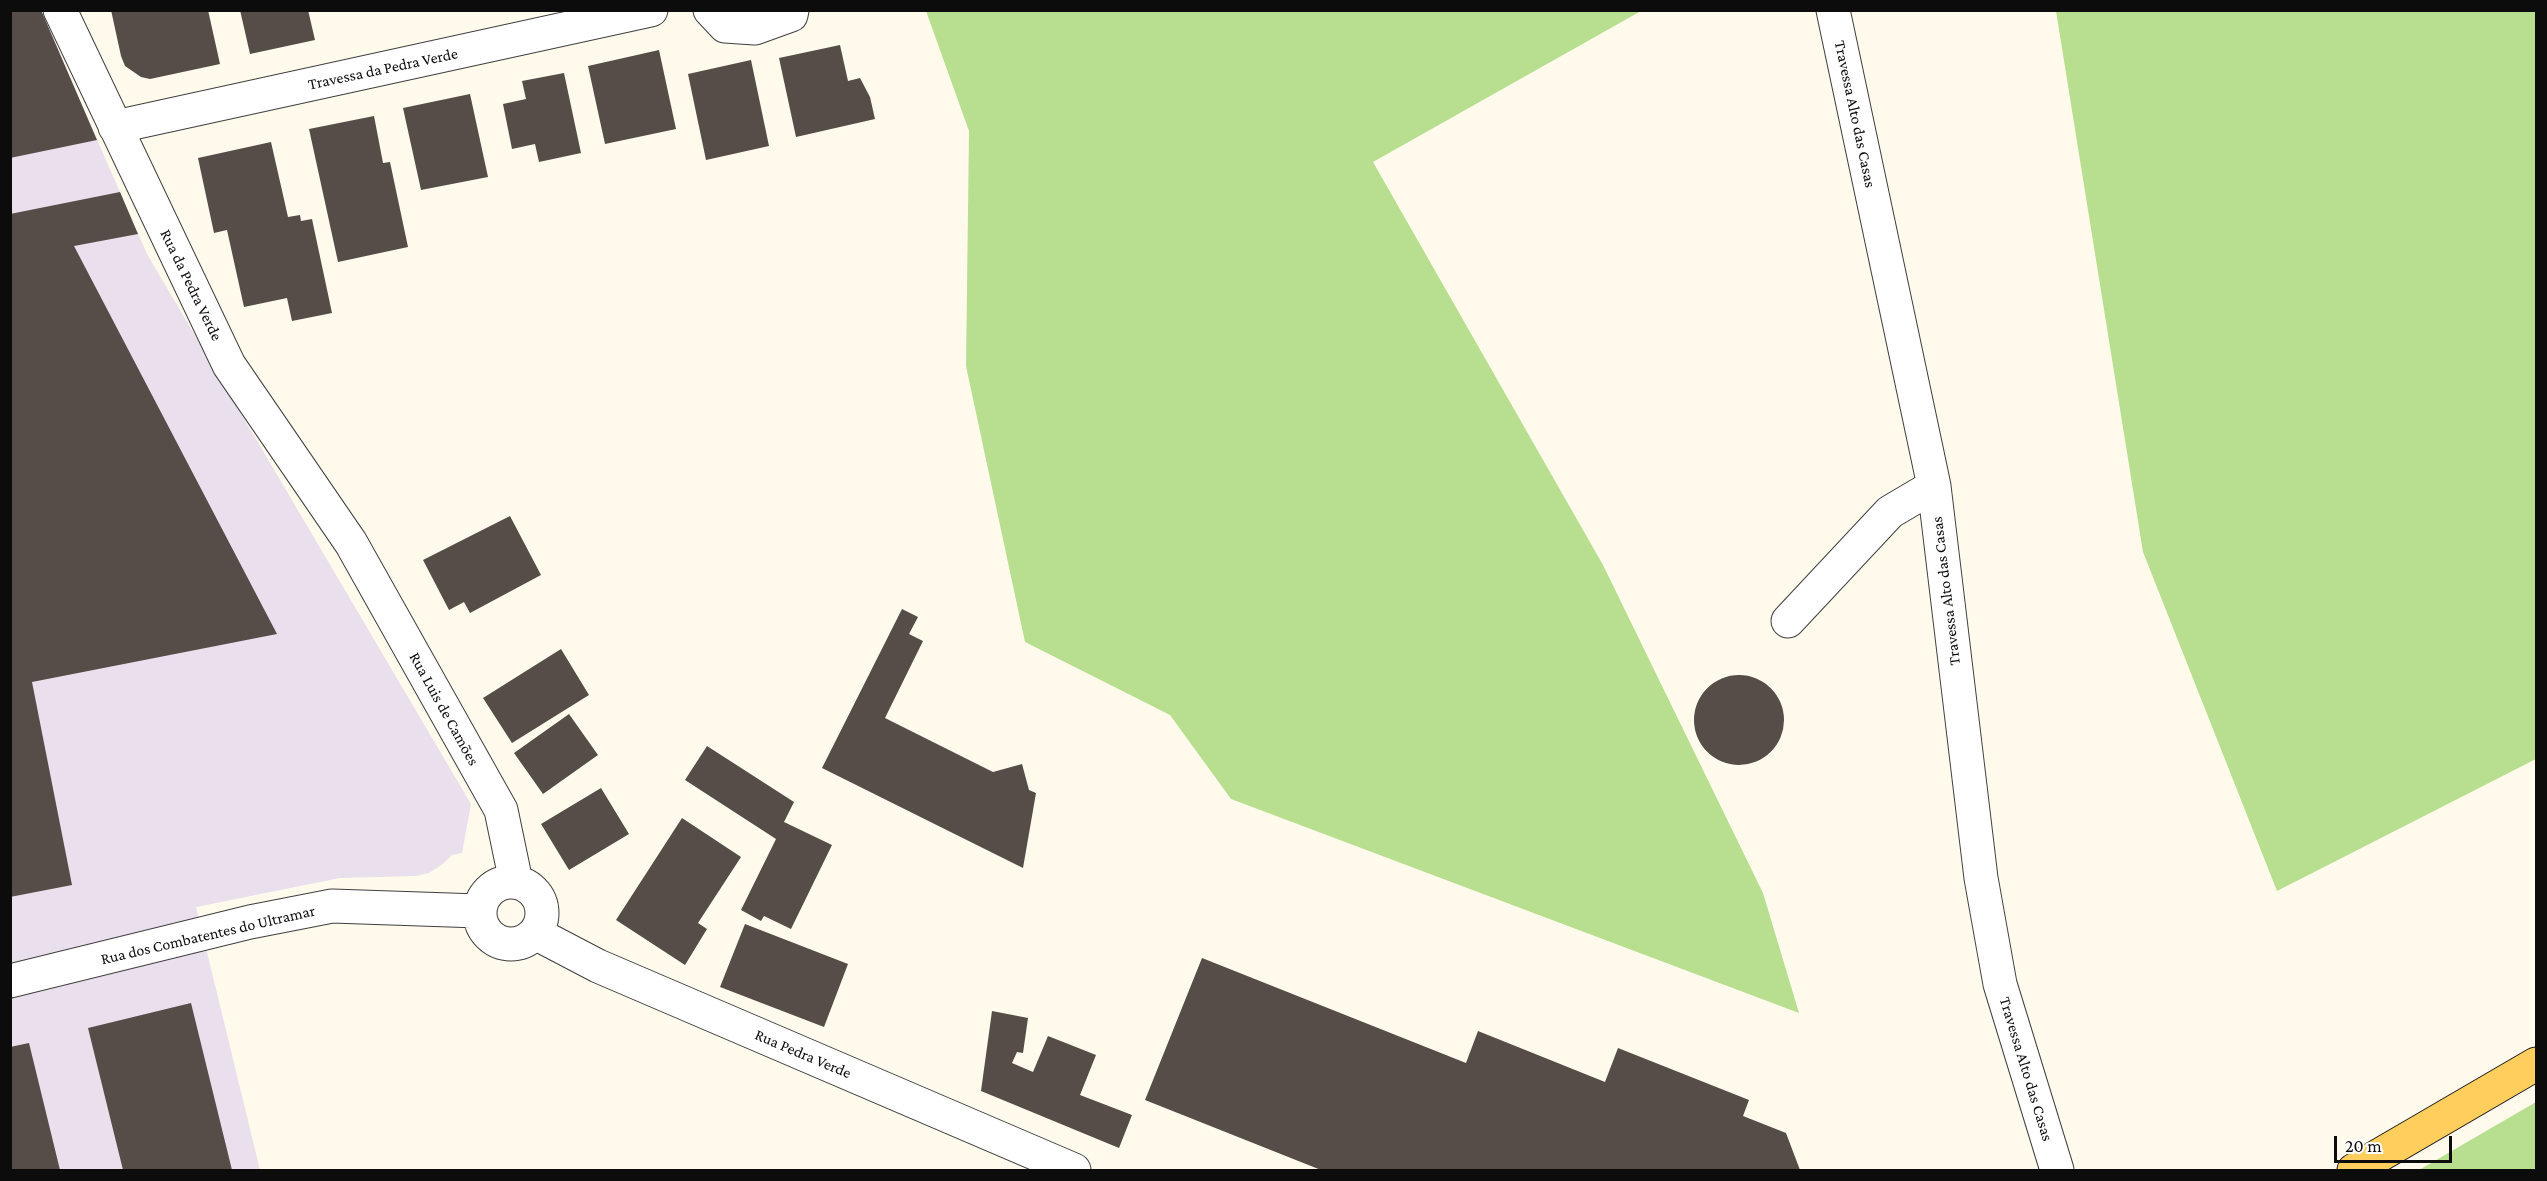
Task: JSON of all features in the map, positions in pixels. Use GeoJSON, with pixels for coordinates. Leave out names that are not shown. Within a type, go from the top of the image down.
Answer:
{"type":"FeatureCollection","features":[{"type":"Feature","properties":{"kind":"main road"},"geometry":{"type":"LineString","coordinates":[[2354,1170],[2536,1064]]}},
{"type":"Feature","properties":{"kind":"street","name":"Rua da Pedra Verde"},"geometry":{"type":"LineString","coordinates":[[60,10],[230,364],[351,543]]}},
{"type":"Feature","properties":{"kind":"street","name":"Travessa da Pedra Verde"},"geometry":{"type":"LineString","coordinates":[[115,127],[651,10]]}},
{"type":"Feature","properties":{"kind":"street"},"geometry":{"type":"LineString","coordinates":[[710,10],[725,26],[755,27],[791,15],[792,10]]}},
{"type":"Feature","properties":{"kind":"street","name":"Travessa Alto das Casas"},"geometry":{"type":"LineString","coordinates":[[1833,10],[1934,486],[1981,878],[2000,984],[2057,1170]]}},
{"type":"Feature","properties":{"kind":"street"},"geometry":{"type":"LineString","coordinates":[[1788,621],[1890,512],[1934,486]]}},
{"type":"Feature","properties":{"kind":"street","name":"Rua Luis de Camões"},"geometry":{"type":"LineString","coordinates":[[351,543],[501,810],[516,882]]}},
{"type":"Feature","properties":{"kind":"street"},"geometry":{"type":"LineString","coordinates":[[516,882],[528,887],[537,897],[542,908],[541,922],[535,933],[525,941],[512,945],[499,942],[488,935],[481,924],[479,911],[483,898],[491,889],[503,883],[516,882]]}},
{"type":"Feature","properties":{"kind":"street","name":"Rua dos Combatentes do Ultramar"},"geometry":{"type":"LineString","coordinates":[[10,981],[250,922],[332,906],[479,911]]}},
{"type":"Feature","properties":{"kind":"street","name":"Rua Pedra Verde"},"geometry":{"type":"LineString","coordinates":[[535,933],[598,966],[1074,1170]]}},
{"type":"Feature","properties":{"kind":"shaded area"},"geometry":{"type":"Polygon","coordinates":[[[10,11],[41,11],[147,254],[471,804],[462,853],[452,855],[429,873],[416,876],[340,878],[196,907],[260,1170],[11,1170],[10,11]]]}},
{"type":"Feature","properties":{"kind":"green space"},"geometry":{"type":"Polygon","coordinates":[[[926,11],[1641,11],[1373,162],[1603,565],[1763,893],[1799,1013],[1231,799],[1170,715],[1025,642],[966,366],[969,131],[926,11]]]}},
{"type":"Feature","properties":{"kind":"green space"},"geometry":{"type":"Polygon","coordinates":[[[2056,11],[2536,11],[2536,759],[2277,891],[2143,552],[2056,11]]]}},
{"type":"Feature","properties":{"kind":"green space"},"geometry":{"type":"Polygon","coordinates":[[[2536,1102],[2536,1170],[2419,1170],[2536,1102]]]}},
{"type":"Feature","properties":{"kind":"building"},"geometry":{"type":"Polygon","coordinates":[[[10,10],[41,10],[97,140],[10,158],[10,10]]]}},
{"type":"Feature","properties":{"kind":"building"},"geometry":{"type":"Polygon","coordinates":[[[111,10],[208,10],[220,64],[150,79],[141,77],[125,66],[111,10]]]}},
{"type":"Feature","properties":{"kind":"building"},"geometry":{"type":"Polygon","coordinates":[[[240,10],[308,10],[315,40],[250,54],[240,10]]]}},
{"type":"Feature","properties":{"kind":"building"},"geometry":{"type":"Polygon","coordinates":[[[840,45],[848,81],[860,78],[870,97],[875,119],[796,137],[779,58],[840,45]]]}},
{"type":"Feature","properties":{"kind":"building"},"geometry":{"type":"Polygon","coordinates":[[[659,50],[676,129],[605,144],[588,66],[659,50]]]}},
{"type":"Feature","properties":{"kind":"building"},"geometry":{"type":"Polygon","coordinates":[[[751,60],[769,146],[706,160],[688,74],[751,60]]]}},
{"type":"Feature","properties":{"kind":"building"},"geometry":{"type":"Polygon","coordinates":[[[564,73],[581,153],[539,162],[535,144],[512,149],[503,104],[526,99],[522,81],[564,73]]]}},
{"type":"Feature","properties":{"kind":"building"},"geometry":{"type":"Polygon","coordinates":[[[470,94],[488,177],[421,190],[403,108],[470,94]]]}},
{"type":"Feature","properties":{"kind":"building"},"geometry":{"type":"Polygon","coordinates":[[[374,116],[383,163],[390,162],[408,247],[338,262],[309,129],[374,116]]]}},
{"type":"Feature","properties":{"kind":"building"},"geometry":{"type":"Polygon","coordinates":[[[271,142],[288,217],[300,215],[301,221],[312,219],[332,313],[292,321],[287,298],[244,307],[227,230],[214,233],[198,158],[271,142]]]}},
{"type":"Feature","properties":{"kind":"building"},"geometry":{"type":"Polygon","coordinates":[[[120,192],[138,234],[74,246],[277,634],[32,682],[72,885],[10,897],[10,214],[120,192]]]}},
{"type":"Feature","properties":{"kind":"building"},"geometry":{"type":"Polygon","coordinates":[[[510,516],[541,575],[470,613],[464,602],[449,610],[423,560],[510,516]]]}},
{"type":"Feature","properties":{"kind":"building"},"geometry":{"type":"Polygon","coordinates":[[[902,609],[918,617],[909,634],[923,641],[885,718],[993,772],[1022,764],[1029,790],[1036,793],[1023,868],[822,768],[902,609]]]}},
{"type":"Feature","properties":{"kind":"building"},"geometry":{"type":"Polygon","coordinates":[[[561,649],[589,695],[512,743],[483,698],[561,649]]]}},
{"type":"Feature","properties":{"kind":"building"},"geometry":{"type":"Polygon","coordinates":[[[1739,675],[1756,679],[1771,688],[1780,703],[1784,720],[1780,737],[1771,752],[1756,761],[1739,765],[1722,761],[1707,752],[1698,737],[1694,720],[1698,703],[1707,688],[1722,679],[1739,675]]]}},
{"type":"Feature","properties":{"kind":"building"},"geometry":{"type":"Polygon","coordinates":[[[569,714],[598,755],[543,794],[514,753],[569,714]]]}},
{"type":"Feature","properties":{"kind":"building"},"geometry":{"type":"Polygon","coordinates":[[[707,746],[794,802],[784,822],[832,845],[791,929],[764,916],[761,921],[741,910],[776,839],[685,780],[707,746]]]}},
{"type":"Feature","properties":{"kind":"building"},"geometry":{"type":"Polygon","coordinates":[[[601,788],[629,834],[569,870],[541,824],[601,788]]]}},
{"type":"Feature","properties":{"kind":"building"},"geometry":{"type":"Polygon","coordinates":[[[682,818],[741,857],[698,923],[707,929],[685,965],[616,920],[682,818]]]}},
{"type":"Feature","properties":{"kind":"building"},"geometry":{"type":"Polygon","coordinates":[[[745,924],[848,964],[824,1027],[720,987],[745,924]]]}},
{"type":"Feature","properties":{"kind":"building"},"geometry":{"type":"Polygon","coordinates":[[[1202,958],[1466,1063],[1478,1031],[1605,1082],[1618,1048],[1749,1100],[1743,1116],[1786,1133],[1800,1170],[1321,1170],[1145,1100],[1202,958]]]}},
{"type":"Feature","properties":{"kind":"building"},"geometry":{"type":"Polygon","coordinates":[[[191,1003],[232,1170],[123,1170],[88,1028],[191,1003]]]}},
{"type":"Feature","properties":{"kind":"building"},"geometry":{"type":"Polygon","coordinates":[[[992,1011],[1028,1018],[1023,1053],[1017,1052],[1012,1063],[1033,1072],[1048,1036],[1096,1055],[1080,1095],[1132,1115],[1119,1148],[981,1091],[992,1011]]]}},
{"type":"Feature","properties":{"kind":"building"},"geometry":{"type":"Polygon","coordinates":[[[29,1043],[60,1170],[10,1170],[10,1047],[29,1043]]]}}]}
